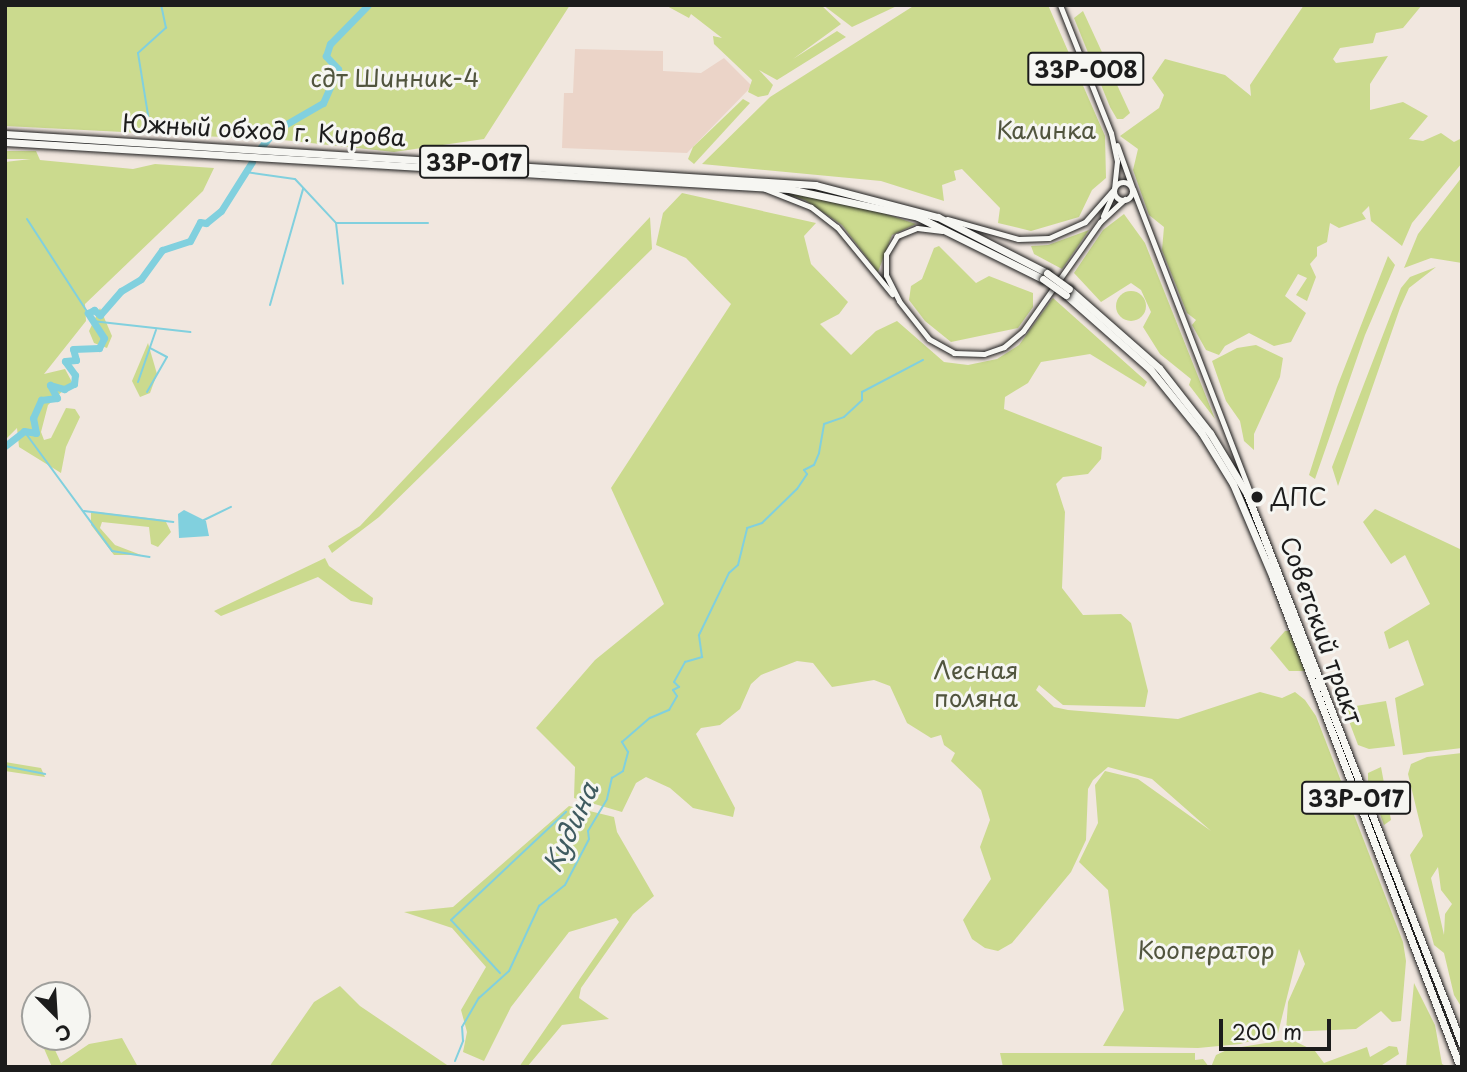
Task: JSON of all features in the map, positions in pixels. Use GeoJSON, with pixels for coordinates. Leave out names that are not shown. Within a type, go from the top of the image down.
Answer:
{"type":"FeatureCollection","features":[{"type":"Feature","properties":{"kind":"highway","name":"Южный обход г. Кирова"},"geometry":{"type":"LineString","coordinates":[[5,134],[788,181],[858,193],[938,218],[1045,276],[1128,336],[1176,388],[1222,451],[1262,525]]}},
{"type":"Feature","properties":{"kind":"highway","name":"Южный обход г. Кирова"},"geometry":{"type":"LineString","coordinates":[[5,142],[758,187],[862,202],[955,233],[1045,276]]}},
{"type":"Feature","properties":{"kind":"highway","name":"Южный обход г. Кирова"},"geometry":{"type":"LineString","coordinates":[[1068,292],[1121,340],[1176,400],[1222,466],[1253,528]]}},
{"type":"Feature","properties":{"kind":"highway","name":"Советский тракт"},"geometry":{"type":"LineString","coordinates":[[1262,525],[1462,1045]]}},
{"type":"Feature","properties":{"kind":"highway","name":"Советский тракт"},"geometry":{"type":"LineString","coordinates":[[1253,528],[1460,1067]]}},
{"type":"Feature","properties":{"kind":"main road","name":"33Р-008"},"geometry":{"type":"LineString","coordinates":[[1060,5],[1111,133]]}},
{"type":"Feature","properties":{"kind":"main road","name":"Советский тракт"},"geometry":{"type":"LineString","coordinates":[[1111,133],[1262,525]]}},
{"type":"Feature","properties":{"kind":"main road"},"geometry":{"type":"LineString","coordinates":[[758,187],[811,207],[837,227],[922,332],[941,347],[970,355],[992,352],[1010,343],[1031,322],[1100,222],[1114,189],[1117,162],[1111,133]]}},
{"type":"Feature","properties":{"kind":"main road"},"geometry":{"type":"LineString","coordinates":[[938,218],[1018,239],[1049,238],[1085,222],[1114,189],[1125,183],[1132,188],[1125,199],[1100,222]]}},
{"type":"Feature","properties":{"kind":"main road"},"geometry":{"type":"LineString","coordinates":[[1114,189],[1125,199]]}},
{"type":"Feature","properties":{"kind":"main road"},"geometry":{"type":"LineString","coordinates":[[899,301],[885,265],[894,240],[917,228],[955,233]]}},
{"type":"Feature","properties":{"kind":"shaded area"},"geometry":{"type":"Polygon","coordinates":[[[575,49],[663,51],[663,71],[701,73],[724,58],[752,86],[687,153],[562,148],[564,93],[573,93],[575,49]]]}},
{"type":"Feature","properties":{"kind":"green space","name":"сдт Шинник-4"},"geometry":{"type":"Polygon","coordinates":[[[5,5],[570,5],[484,139],[394,152],[283,140],[5,126],[5,5]]]}},
{"type":"Feature","properties":{"kind":"green space"},"geometry":{"type":"Polygon","coordinates":[[[665,5],[821,5],[841,24],[793,59],[837,31],[846,37],[777,80],[759,70],[773,85],[768,95],[758,97],[748,92],[752,80],[714,44],[713,36],[722,38],[691,14],[689,18],[665,5]]]}},
{"type":"Feature","properties":{"kind":"green space"},"geometry":{"type":"Polygon","coordinates":[[[823,5],[899,5],[852,27],[823,5]]]}},
{"type":"Feature","properties":{"kind":"green space","name":"Калинка"},"geometry":{"type":"Polygon","coordinates":[[[915,5],[1048,5],[1105,136],[1106,178],[1092,190],[1079,217],[1031,231],[998,223],[1000,208],[962,169],[954,171],[956,180],[942,185],[944,201],[881,181],[702,164],[770,97],[915,5]]]}},
{"type":"Feature","properties":{"kind":"green space"},"geometry":{"type":"Polygon","coordinates":[[[1304,5],[1422,5],[1403,28],[1376,33],[1373,43],[1340,48],[1333,59],[1336,63],[1388,56],[1370,84],[1370,110],[1403,102],[1428,116],[1409,139],[1423,141],[1441,133],[1454,142],[1462,138],[1462,163],[1412,223],[1402,246],[1371,221],[1369,206],[1362,213],[1366,219],[1339,228],[1330,223],[1327,242],[1317,247],[1317,256],[1310,264],[1316,277],[1307,301],[1296,295],[1307,278],[1298,274],[1285,296],[1306,313],[1291,342],[1274,346],[1249,333],[1225,346],[1219,355],[1206,350],[1192,325],[1196,320],[1187,313],[1162,250],[1164,227],[1149,215],[1133,170],[1138,149],[1120,136],[1159,108],[1164,95],[1152,78],[1165,59],[1225,75],[1251,96],[1250,85],[1304,5]]]}},
{"type":"Feature","properties":{"kind":"green space"},"geometry":{"type":"Polygon","coordinates":[[[1083,11],[1130,113],[1123,119],[1117,119],[1110,107],[1074,18],[1083,11]]]}},
{"type":"Feature","properties":{"kind":"green space"},"geometry":{"type":"Polygon","coordinates":[[[743,99],[750,103],[694,164],[688,159],[693,147],[743,99]]]}},
{"type":"Feature","properties":{"kind":"green space"},"geometry":{"type":"Polygon","coordinates":[[[5,151],[36,151],[40,160],[133,169],[155,164],[214,168],[203,191],[85,304],[86,321],[44,374],[65,369],[72,382],[48,405],[41,432],[44,440],[51,438],[66,408],[75,409],[80,417],[66,447],[61,473],[19,447],[17,428],[5,440],[5,162],[31,159],[5,159],[5,151]]]}},
{"type":"Feature","properties":{"kind":"green space"},"geometry":{"type":"Polygon","coordinates":[[[1462,177],[1462,263],[1431,258],[1404,268],[1418,234],[1462,177]]]}},
{"type":"Feature","properties":{"kind":"green space"},"geometry":{"type":"Polygon","coordinates":[[[682,193],[816,223],[804,236],[811,264],[848,302],[839,314],[820,324],[851,355],[876,331],[897,321],[944,362],[968,365],[997,359],[1019,345],[1053,298],[1147,382],[1144,387],[1090,354],[1041,362],[1028,383],[1005,397],[1004,409],[1102,447],[1101,459],[1088,474],[1063,477],[1056,484],[1065,512],[1062,588],[1083,615],[1121,614],[1131,623],[1148,691],[1145,707],[1063,705],[1039,685],[1036,690],[1054,707],[1068,710],[1178,719],[1260,692],[1282,698],[1295,692],[1305,700],[1316,716],[1403,942],[1406,961],[1401,1021],[1392,1022],[1381,1011],[1356,1029],[1286,1032],[1288,1002],[1305,964],[1299,949],[1278,1033],[1240,1044],[1198,1048],[1103,1046],[1124,1010],[1108,890],[1079,862],[1098,823],[1095,785],[1105,771],[1138,779],[1211,831],[1152,779],[1108,767],[1093,780],[1088,789],[1086,840],[1071,872],[1012,943],[998,951],[985,948],[972,939],[963,920],[991,879],[980,847],[990,820],[981,790],[951,761],[955,753],[944,745],[941,735],[931,738],[907,723],[890,686],[874,680],[832,687],[813,663],[797,661],[761,675],[751,684],[740,709],[720,725],[701,728],[696,734],[735,808],[733,817],[693,808],[670,788],[646,777],[636,783],[622,812],[574,798],[575,767],[536,728],[595,660],[664,604],[611,488],[731,304],[686,258],[656,245],[663,213],[682,193]]]}},
{"type":"Feature","properties":{"kind":"green space"},"geometry":{"type":"Polygon","coordinates":[[[785,193],[865,207],[916,224],[892,235],[878,272],[842,225],[805,200],[785,193]]]}},
{"type":"Feature","properties":{"kind":"green space"},"geometry":{"type":"Polygon","coordinates":[[[1124,214],[1145,243],[1215,419],[1189,385],[1191,379],[1160,354],[1143,327],[1151,312],[1141,290],[1131,283],[1101,302],[1074,273],[1103,230],[1124,214]]]}},
{"type":"Feature","properties":{"kind":"green space"},"geometry":{"type":"Polygon","coordinates":[[[650,217],[652,249],[379,517],[332,553],[328,546],[360,526],[650,217]]]}},
{"type":"Feature","properties":{"kind":"green space"},"geometry":{"type":"Polygon","coordinates":[[[1089,230],[1062,269],[1034,254],[1031,246],[1048,245],[1089,230]]]}},
{"type":"Feature","properties":{"kind":"green space"},"geometry":{"type":"Polygon","coordinates":[[[939,246],[976,283],[989,276],[1033,293],[1033,307],[1018,328],[951,342],[925,321],[909,300],[911,286],[922,279],[934,248],[939,246]]]}},
{"type":"Feature","properties":{"kind":"green space"},"geometry":{"type":"Polygon","coordinates":[[[1388,256],[1395,265],[1365,335],[1315,479],[1309,475],[1337,387],[1388,256]]]}},
{"type":"Feature","properties":{"kind":"green space"},"geometry":{"type":"Polygon","coordinates":[[[1436,267],[1409,288],[1400,308],[1338,486],[1332,467],[1401,288],[1410,277],[1436,267]]]}},
{"type":"Feature","properties":{"kind":"green space"},"geometry":{"type":"Polygon","coordinates":[[[1131,291],[1142,295],[1146,306],[1142,317],[1131,321],[1120,317],[1116,306],[1120,295],[1131,291]]]}},
{"type":"Feature","properties":{"kind":"green space"},"geometry":{"type":"Polygon","coordinates":[[[100,308],[112,336],[107,348],[94,343],[89,331],[100,308]]]}},
{"type":"Feature","properties":{"kind":"green space"},"geometry":{"type":"Polygon","coordinates":[[[148,343],[157,374],[150,393],[140,397],[132,381],[148,343]]]}},
{"type":"Feature","properties":{"kind":"green space"},"geometry":{"type":"Polygon","coordinates":[[[1256,345],[1283,358],[1280,377],[1254,434],[1254,450],[1244,441],[1240,421],[1226,401],[1212,361],[1237,348],[1256,345]]]}},
{"type":"Feature","properties":{"kind":"green space"},"geometry":{"type":"Polygon","coordinates":[[[1375,509],[1462,550],[1462,748],[1403,755],[1395,698],[1424,685],[1408,640],[1389,649],[1384,632],[1430,604],[1405,555],[1391,564],[1363,522],[1375,509]]]}},
{"type":"Feature","properties":{"kind":"green space"},"geometry":{"type":"Polygon","coordinates":[[[91,513],[165,520],[171,532],[158,547],[151,544],[149,527],[102,522],[100,528],[115,545],[141,555],[114,555],[91,525],[91,513]]]}},
{"type":"Feature","properties":{"kind":"green space"},"geometry":{"type":"Polygon","coordinates":[[[325,558],[329,566],[373,598],[372,605],[351,601],[318,577],[221,616],[214,611],[325,558]]]}},
{"type":"Feature","properties":{"kind":"green space"},"geometry":{"type":"Polygon","coordinates":[[[1285,631],[1289,631],[1305,671],[1289,671],[1270,648],[1285,631]]]}},
{"type":"Feature","properties":{"kind":"green space"},"geometry":{"type":"Polygon","coordinates":[[[1386,701],[1395,746],[1369,749],[1358,745],[1344,708],[1386,701]]]}},
{"type":"Feature","properties":{"kind":"green space"},"geometry":{"type":"Polygon","coordinates":[[[1462,753],[1462,1008],[1454,995],[1444,953],[1434,945],[1410,855],[1423,836],[1408,774],[1411,764],[1427,757],[1462,753]],[[1438,867],[1431,878],[1444,935],[1445,914],[1452,904],[1441,890],[1438,867]]]}},
{"type":"Feature","properties":{"kind":"green space"},"geometry":{"type":"Polygon","coordinates":[[[5,762],[41,768],[45,777],[5,771],[5,762]]]}},
{"type":"Feature","properties":{"kind":"green space"},"geometry":{"type":"Polygon","coordinates":[[[1381,767],[1391,820],[1384,825],[1368,782],[1368,773],[1381,767]]]}},
{"type":"Feature","properties":{"kind":"green space"},"geometry":{"type":"Polygon","coordinates":[[[569,806],[614,817],[617,832],[654,896],[633,914],[581,988],[579,998],[609,1019],[562,1025],[527,1067],[519,1067],[619,922],[616,918],[569,932],[511,1007],[484,1061],[463,1052],[467,1032],[461,1010],[486,967],[452,928],[404,912],[453,907],[569,806]]]}},
{"type":"Feature","properties":{"kind":"green space"},"geometry":{"type":"Polygon","coordinates":[[[1414,983],[1435,1025],[1442,1064],[1448,1067],[1406,1067],[1414,983]]]}},
{"type":"Feature","properties":{"kind":"green space"},"geometry":{"type":"Polygon","coordinates":[[[340,986],[360,1006],[450,1067],[269,1067],[314,1002],[340,986]]]}},
{"type":"Feature","properties":{"kind":"green space"},"geometry":{"type":"Polygon","coordinates":[[[122,1038],[138,1067],[52,1067],[45,1051],[55,1051],[61,1063],[79,1051],[91,1051],[91,1044],[122,1038]]]}},
{"type":"Feature","properties":{"kind":"green space"},"geometry":{"type":"Polygon","coordinates":[[[1290,1039],[1315,1051],[1324,1063],[1367,1047],[1370,1057],[1389,1046],[1397,1047],[1399,1054],[1379,1067],[1211,1067],[1216,1055],[1229,1049],[1290,1039]]]}},
{"type":"Feature","properties":{"kind":"green space"},"geometry":{"type":"Polygon","coordinates":[[[1000,1053],[1195,1053],[1195,1060],[1203,1059],[1209,1067],[1003,1067],[1000,1053]]]}},
{"type":"Feature","properties":{"kind":"water"},"geometry":{"type":"Polygon","coordinates":[[[184,510],[206,521],[209,536],[179,538],[178,514],[184,510]]]}},
{"type":"Feature","properties":{"kind":"waterway"},"geometry":{"type":"LineString","coordinates":[[149,121],[138,53],[166,28],[161,5]]}},
{"type":"Feature","properties":{"kind":"waterway"},"geometry":{"type":"LineString","coordinates":[[261,147],[276,130],[323,103],[338,69],[326,56],[330,44],[368,5]]}},
{"type":"Feature","properties":{"kind":"waterway"},"geometry":{"type":"LineString","coordinates":[[5,446],[24,431],[36,433],[33,418],[41,400],[57,398],[50,385],[64,389],[74,384],[75,375],[65,361],[76,360],[73,349],[99,348],[104,338],[88,313],[94,310],[100,315],[121,291],[141,279],[162,250],[190,241],[200,222],[206,223],[221,211],[252,162]]}},
{"type":"Feature","properties":{"kind":"waterway"},"geometry":{"type":"LineString","coordinates":[[246,172],[295,179],[336,223],[428,223]]}},
{"type":"Feature","properties":{"kind":"waterway"},"geometry":{"type":"LineString","coordinates":[[270,305],[303,189]]}},
{"type":"Feature","properties":{"kind":"waterway"},"geometry":{"type":"LineString","coordinates":[[27,219],[88,313]]}},
{"type":"Feature","properties":{"kind":"waterway"},"geometry":{"type":"LineString","coordinates":[[336,223],[343,284]]}},
{"type":"Feature","properties":{"kind":"waterway"},"geometry":{"type":"LineString","coordinates":[[92,321],[190,332]]}},
{"type":"Feature","properties":{"kind":"waterway"},"geometry":{"type":"LineString","coordinates":[[138,382],[156,330]]}},
{"type":"Feature","properties":{"kind":"waterway"},"geometry":{"type":"LineString","coordinates":[[147,392],[167,357],[150,348]]}},
{"type":"Feature","properties":{"kind":"waterway","name":"Кудина"},"geometry":{"type":"LineString","coordinates":[[455,1061],[463,1041],[462,1027],[479,998],[509,971],[539,906],[565,885],[589,839],[588,831],[607,799],[612,778],[623,771],[628,752],[622,742],[650,718],[669,710],[677,696],[673,690],[679,687],[674,682],[685,662],[702,657],[699,635],[729,573],[738,565],[747,528],[762,523],[797,489],[807,474],[804,470],[814,465],[819,453],[824,424],[844,417],[862,400],[862,392],[923,360]]}},
{"type":"Feature","properties":{"kind":"waterway"},"geometry":{"type":"LineString","coordinates":[[24,431],[112,551],[150,557]]}},
{"type":"Feature","properties":{"kind":"waterway"},"geometry":{"type":"LineString","coordinates":[[204,520],[231,507]]}},
{"type":"Feature","properties":{"kind":"waterway"},"geometry":{"type":"LineString","coordinates":[[84,511],[173,522]]}},
{"type":"Feature","properties":{"kind":"waterway"},"geometry":{"type":"LineString","coordinates":[[5,766],[45,774]]}},
{"type":"Feature","properties":{"kind":"waterway"},"geometry":{"type":"LineString","coordinates":[[500,973],[451,920],[566,812]]}},
{"type":"Feature","properties":{"kind":"place","name":"ДПС"},"geometry":{"type":"Point","coordinates":[1257,497]}},
{"type":"Feature","properties":{"kind":"park label","name":"Лесная поляна"},"geometry":{"type":"Point","coordinates":[976,684]}},
{"type":"Feature","properties":{"kind":"park label","name":"Кооператор"},"geometry":{"type":"Point","coordinates":[1206,950]}}]}
